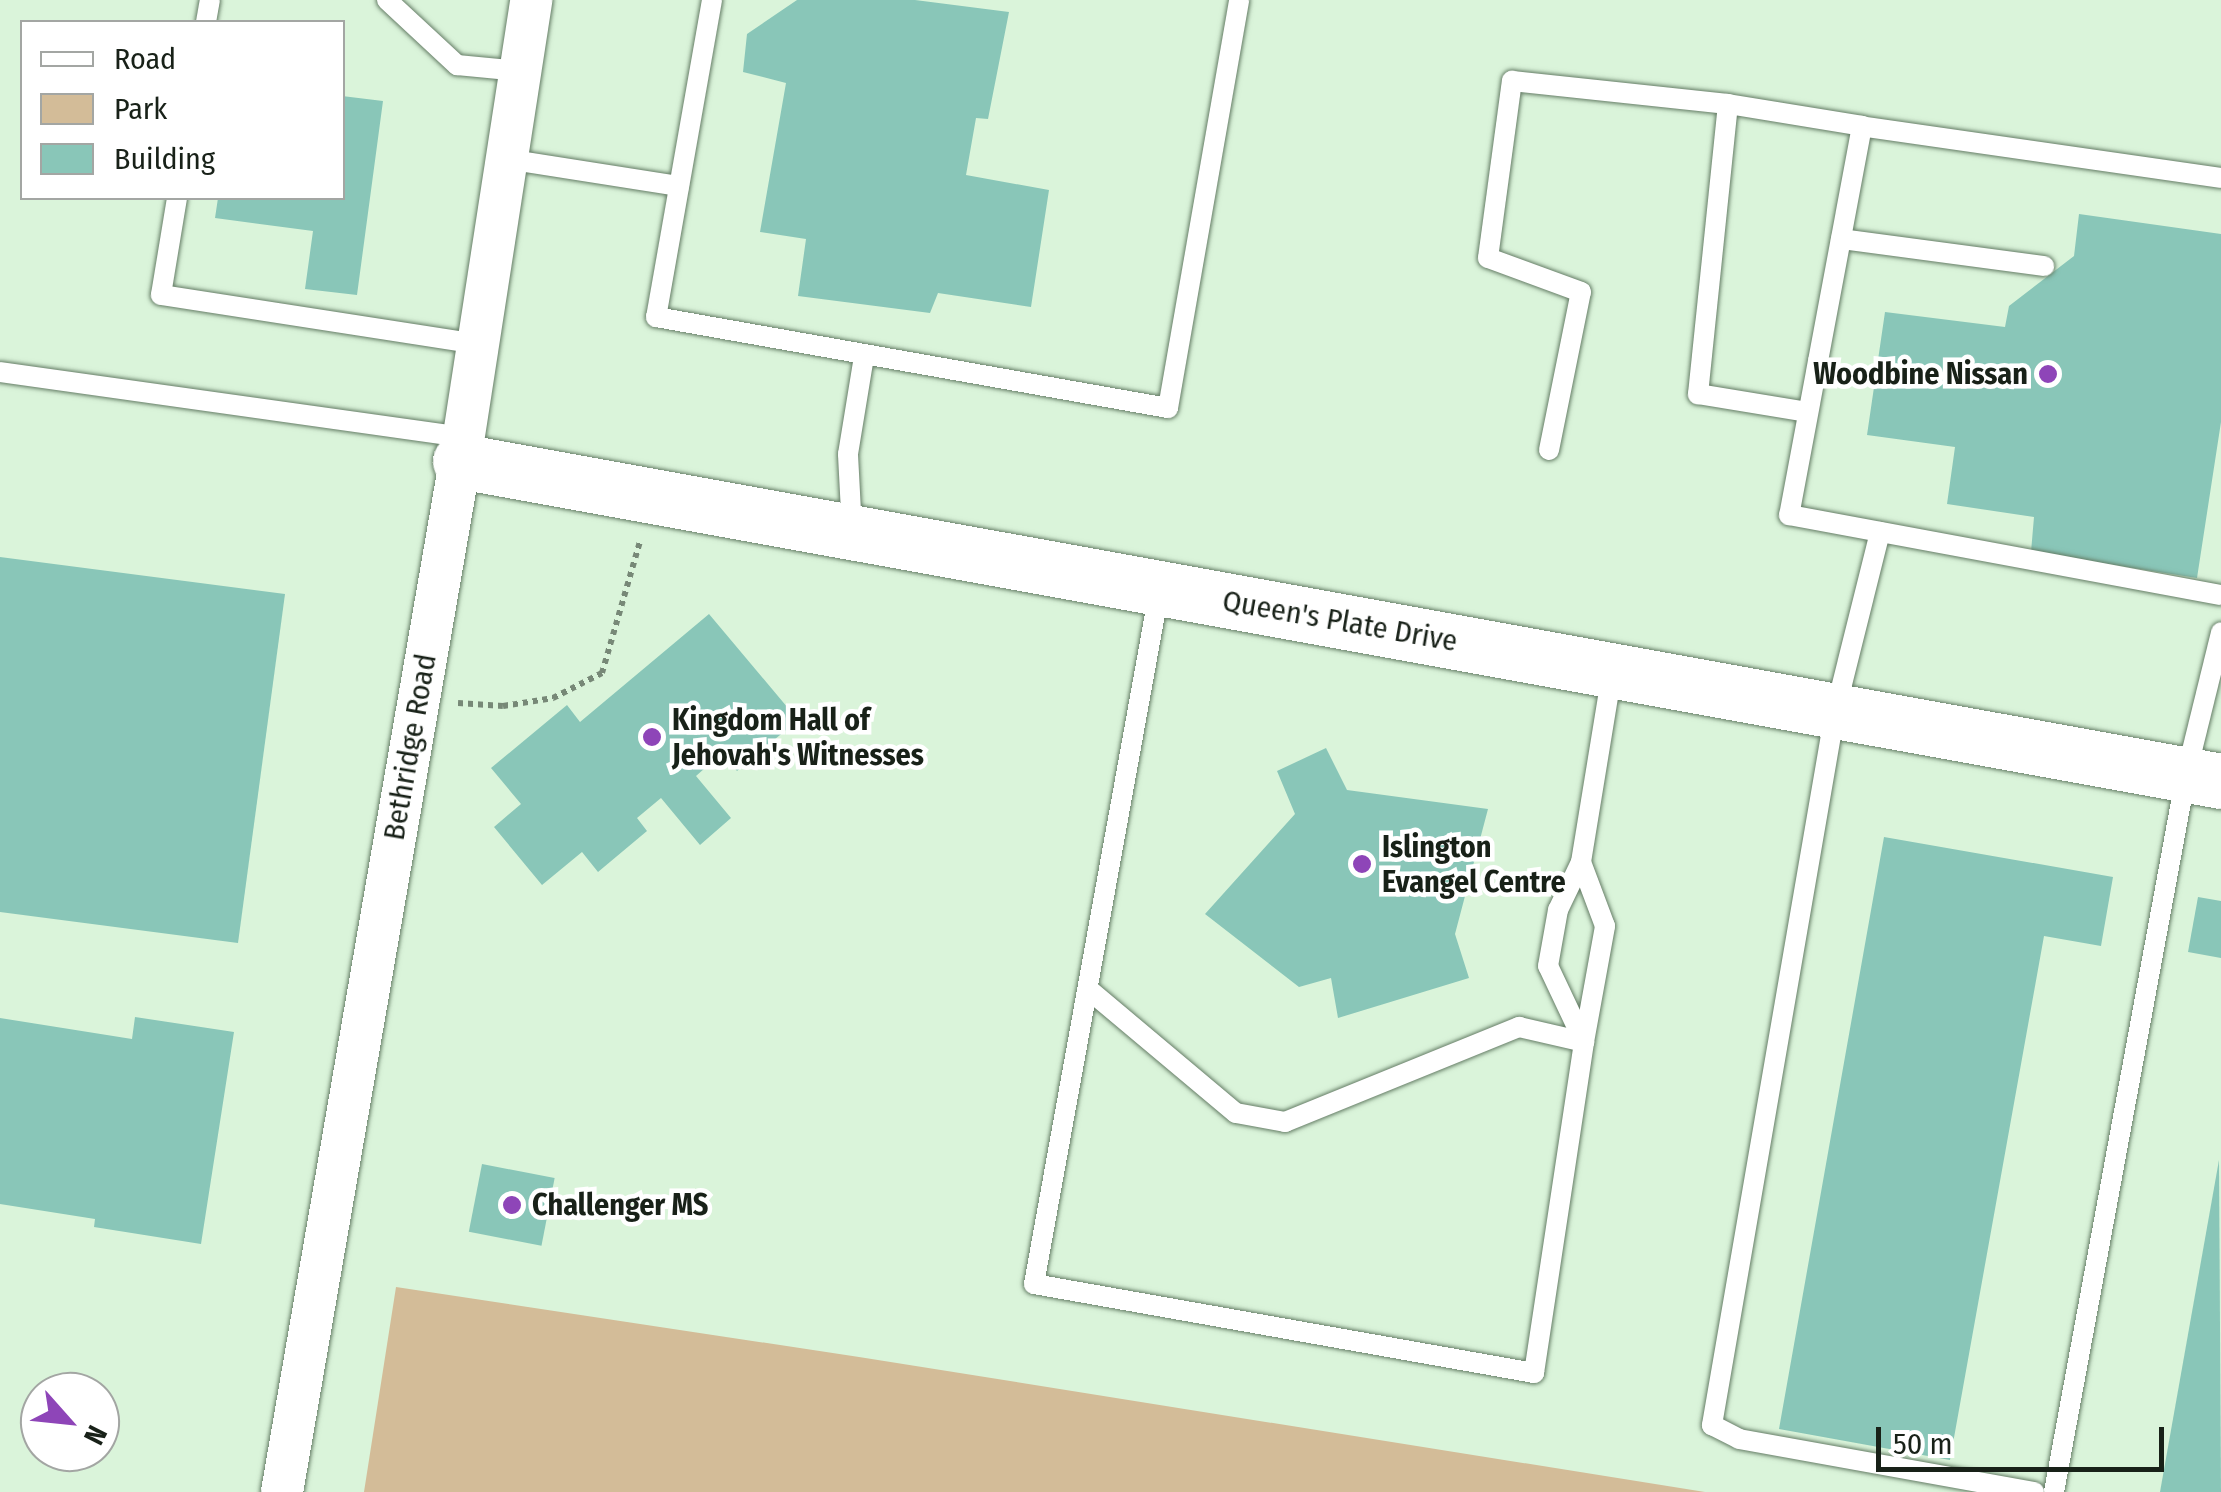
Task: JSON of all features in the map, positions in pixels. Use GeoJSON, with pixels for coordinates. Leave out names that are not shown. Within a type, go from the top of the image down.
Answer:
{"type":"FeatureCollection","features":[{"type":"Feature","properties":{"kind":"street","name":"Bethridge Road"},"geometry":{"type":"LineString","coordinates":[[282,1492],[461,449],[531,0]]}},
{"type":"Feature","properties":{"kind":"street","name":"Queen's Plate Drive"},"geometry":{"type":"LineString","coordinates":[[461,449],[652,496],[2204,778]]}},
{"type":"Feature","properties":{"kind":"lane"},"geometry":{"type":"LineString","coordinates":[[387,0],[457,65],[520,71]]}},
{"type":"Feature","properties":{"kind":"lane"},"geometry":{"type":"LineString","coordinates":[[712,0],[656,317],[1168,408],[1240,0]]}},
{"type":"Feature","properties":{"kind":"lane"},"geometry":{"type":"LineString","coordinates":[[1549,450],[1581,292],[1488,258],[1512,81],[1728,104],[2221,178]]}},
{"type":"Feature","properties":{"kind":"lane"},"geometry":{"type":"LineString","coordinates":[[1728,104],[1698,394],[1808,412]]}},
{"type":"Feature","properties":{"kind":"lane"},"geometry":{"type":"LineString","coordinates":[[1862,126],[1789,515],[2221,594]]}},
{"type":"Feature","properties":{"kind":"lane"},"geometry":{"type":"LineString","coordinates":[[506,159],[679,186]]}},
{"type":"Feature","properties":{"kind":"lane"},"geometry":{"type":"LineString","coordinates":[[177,200],[161,296],[478,344]]}},
{"type":"Feature","properties":{"kind":"lane"},"geometry":{"type":"LineString","coordinates":[[1841,239],[2044,266]]}},
{"type":"Feature","properties":{"kind":"lane"},"geometry":{"type":"LineString","coordinates":[[852,533],[848,454],[864,356]]}},
{"type":"Feature","properties":{"kind":"lane"},"geometry":{"type":"LineString","coordinates":[[0,372],[461,449]]}},
{"type":"Feature","properties":{"kind":"lane"},"geometry":{"type":"LineString","coordinates":[[1880,532],[1835,712],[1712,1425],[1739,1439],[2034,1492]]}},
{"type":"Feature","properties":{"kind":"lane"},"geometry":{"type":"LineString","coordinates":[[1160,588],[1034,1284],[1534,1373],[1605,926],[1581,862]]}},
{"type":"Feature","properties":{"kind":"lane"},"geometry":{"type":"LineString","coordinates":[[2054,1492],[2204,778],[2221,632]]}},
{"type":"Feature","properties":{"kind":"lane"},"geometry":{"type":"LineString","coordinates":[[1584,1042],[1548,966],[1558,910],[1581,862],[1612,670]]}},
{"type":"Feature","properties":{"kind":"lane"},"geometry":{"type":"LineString","coordinates":[[1088,989],[1236,1113],[1285,1122],[1520,1027],[1584,1042]]}},
{"type":"Feature","properties":{"kind":"path"},"geometry":{"type":"LineString","coordinates":[[418,700],[503,706],[553,698],[602,673],[652,496]]}},
{"type":"Feature","properties":{"kind":"green space"},"geometry":{"type":"Polygon","coordinates":[[[396,1287],[859,1357],[1705,1492],[364,1492],[396,1287]]]}},
{"type":"Feature","properties":{"kind":"building"},"geometry":{"type":"Polygon","coordinates":[[[797,0],[915,0],[1009,12],[988,119],[976,118],[966,175],[1049,190],[1031,307],[938,293],[930,313],[798,296],[806,239],[760,232],[786,83],[743,72],[747,34],[797,0]]]}},
{"type":"Feature","properties":{"kind":"building"},"geometry":{"type":"Polygon","coordinates":[[[345,96],[383,101],[357,295],[305,289],[313,231],[215,218],[218,200],[345,200],[345,96]]]}},
{"type":"Feature","properties":{"kind":"building","name":"Woodbine Nissan"},"geometry":{"type":"Polygon","coordinates":[[[2079,214],[2221,234],[2221,422],[2197,578],[2031,552],[2034,517],[1947,504],[1955,447],[1867,435],[1885,312],[2005,327],[2009,306],[2074,256],[2079,214]]]}},
{"type":"Feature","properties":{"kind":"building"},"geometry":{"type":"Polygon","coordinates":[[[0,557],[285,594],[238,943],[0,912],[0,557]]]}},
{"type":"Feature","properties":{"kind":"building","name":"Kingdom Hall of Jehovah's Witnesses"},"geometry":{"type":"Polygon","coordinates":[[[709,614],[798,720],[737,771],[722,753],[696,776],[731,818],[700,845],[661,798],[637,818],[647,831],[598,872],[582,852],[542,885],[494,827],[521,804],[491,768],[567,705],[580,722],[709,614]]]}},
{"type":"Feature","properties":{"kind":"building","name":"Islington Evangel Centre"},"geometry":{"type":"Polygon","coordinates":[[[1326,748],[1347,790],[1488,809],[1455,934],[1469,978],[1338,1018],[1331,978],[1299,987],[1205,914],[1295,814],[1277,771],[1326,748]]]}},
{"type":"Feature","properties":{"kind":"building"},"geometry":{"type":"Polygon","coordinates":[[[1884,837],[2113,877],[2101,946],[2044,936],[1950,1460],[1779,1429],[1884,837]]]}},
{"type":"Feature","properties":{"kind":"building"},"geometry":{"type":"Polygon","coordinates":[[[2198,897],[2221,901],[2221,958],[2188,952],[2198,897]]]}},
{"type":"Feature","properties":{"kind":"building"},"geometry":{"type":"Polygon","coordinates":[[[135,1017],[234,1032],[201,1244],[94,1227],[95,1219],[0,1204],[0,1018],[132,1039],[135,1017]]]}},
{"type":"Feature","properties":{"kind":"building"},"geometry":{"type":"Polygon","coordinates":[[[2219,1160],[2221,1492],[2160,1492],[2219,1160]]]}},
{"type":"Feature","properties":{"kind":"building","name":"Challenger MS"},"geometry":{"type":"Polygon","coordinates":[[[482,1164],[555,1178],[541,1246],[469,1232],[482,1164]]]}},
{"type":"Feature","properties":{"kind":"place","name":"Woodbine Nissan"},"geometry":{"type":"Point","coordinates":[2048,374]}},
{"type":"Feature","properties":{"kind":"place","name":"Kingdom Hall of Jehovah's Witnesses"},"geometry":{"type":"Point","coordinates":[652,737]}},
{"type":"Feature","properties":{"kind":"place","name":"Islington Evangel Centre"},"geometry":{"type":"Point","coordinates":[1362,864]}},
{"type":"Feature","properties":{"kind":"place","name":"Challenger MS"},"geometry":{"type":"Point","coordinates":[512,1205]}}]}
